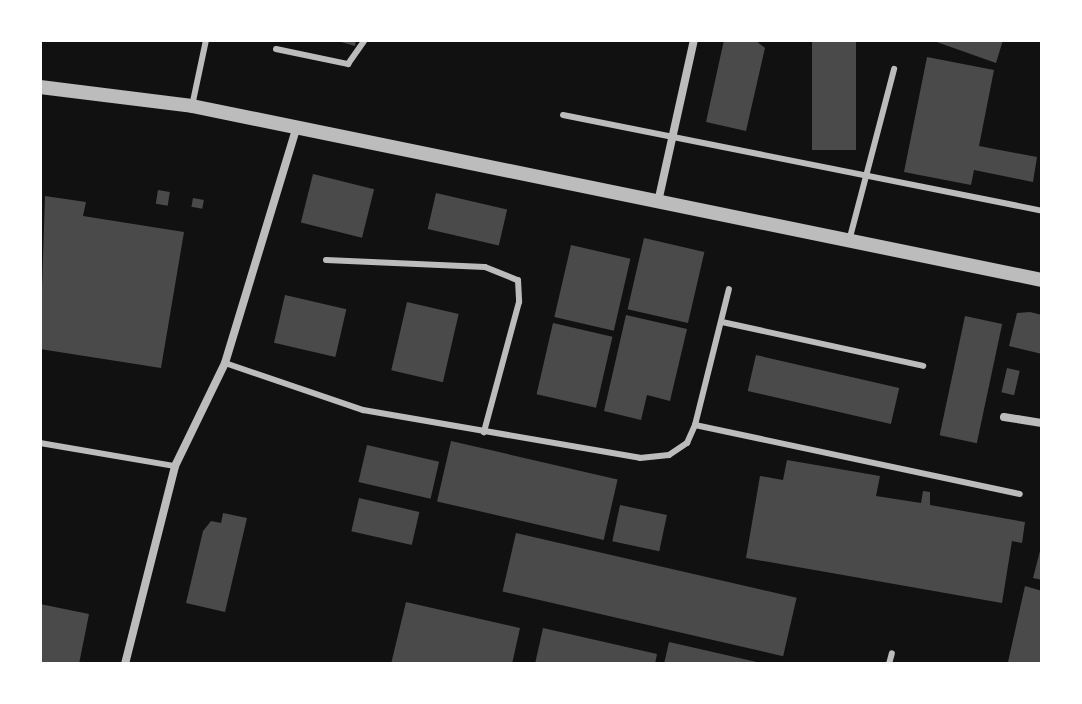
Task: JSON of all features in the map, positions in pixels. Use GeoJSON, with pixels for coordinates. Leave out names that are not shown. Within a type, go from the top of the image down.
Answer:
{"type":"FeatureCollection","features":[{"type":"Feature","properties":{"kind":"street"},"geometry":{"type":"LineString","coordinates":[[658,202],[694,40]]}},
{"type":"Feature","properties":{"kind":"street"},"geometry":{"type":"LineString","coordinates":[[40,87],[192,106],[295,133],[1042,280]]}},
{"type":"Feature","properties":{"kind":"street"},"geometry":{"type":"LineString","coordinates":[[125,664],[175,466],[225,363],[295,133]]}},
{"type":"Feature","properties":{"kind":"street"},"geometry":{"type":"LineString","coordinates":[[1004,417],[1042,423]]}},
{"type":"Feature","properties":{"kind":"lane"},"geometry":{"type":"LineString","coordinates":[[192,106],[206,40]]}},
{"type":"Feature","properties":{"kind":"lane"},"geometry":{"type":"LineString","coordinates":[[276,49],[348,64],[365,40]]}},
{"type":"Feature","properties":{"kind":"lane"},"geometry":{"type":"LineString","coordinates":[[849,241],[894,69]]}},
{"type":"Feature","properties":{"kind":"lane"},"geometry":{"type":"LineString","coordinates":[[563,115],[867,172],[1042,211]]}},
{"type":"Feature","properties":{"kind":"lane"},"geometry":{"type":"LineString","coordinates":[[326,260],[485,267],[518,280],[519,302],[484,432]]}},
{"type":"Feature","properties":{"kind":"lane"},"geometry":{"type":"LineString","coordinates":[[225,363],[335,404],[640,458],[669,455],[687,443],[695,425],[729,289]]}},
{"type":"Feature","properties":{"kind":"lane"},"geometry":{"type":"LineString","coordinates":[[722,322],[923,366]]}},
{"type":"Feature","properties":{"kind":"lane"},"geometry":{"type":"LineString","coordinates":[[695,425],[1020,494]]}},
{"type":"Feature","properties":{"kind":"lane"},"geometry":{"type":"LineString","coordinates":[[40,443],[175,466]]}},
{"type":"Feature","properties":{"kind":"lane"},"geometry":{"type":"LineString","coordinates":[[889,664],[892,653]]}},
{"type":"Feature","properties":{"kind":"building"},"geometry":{"type":"Polygon","coordinates":[[[334,40],[356,40],[355,46],[334,40]]]}},
{"type":"Feature","properties":{"kind":"building"},"geometry":{"type":"Polygon","coordinates":[[[724,40],[755,40],[765,48],[746,131],[706,122],[724,40]]]}},
{"type":"Feature","properties":{"kind":"building"},"geometry":{"type":"Polygon","coordinates":[[[812,40],[856,40],[856,150],[812,150],[812,40]]]}},
{"type":"Feature","properties":{"kind":"building"},"geometry":{"type":"Polygon","coordinates":[[[931,40],[1003,40],[996,63],[931,40]]]}},
{"type":"Feature","properties":{"kind":"building"},"geometry":{"type":"Polygon","coordinates":[[[927,57],[994,70],[979,146],[1037,157],[1033,182],[974,170],[971,185],[904,172],[927,57]]]}},
{"type":"Feature","properties":{"kind":"building"},"geometry":{"type":"Polygon","coordinates":[[[313,174],[374,189],[362,238],[301,223],[313,174]]]}},
{"type":"Feature","properties":{"kind":"building"},"geometry":{"type":"Polygon","coordinates":[[[158,190],[170,192],[168,206],[156,204],[158,190]]]}},
{"type":"Feature","properties":{"kind":"building"},"geometry":{"type":"Polygon","coordinates":[[[436,193],[507,209],[499,245],[428,229],[436,193]]]}},
{"type":"Feature","properties":{"kind":"building"},"geometry":{"type":"Polygon","coordinates":[[[45,196],[86,202],[83,216],[184,232],[161,368],[40,349],[45,196]]]}},
{"type":"Feature","properties":{"kind":"building"},"geometry":{"type":"Polygon","coordinates":[[[193,198],[204,200],[202,209],[191,207],[193,198]]]}},
{"type":"Feature","properties":{"kind":"building"},"geometry":{"type":"Polygon","coordinates":[[[644,238],[704,252],[688,323],[628,309],[644,238]]]}},
{"type":"Feature","properties":{"kind":"building"},"geometry":{"type":"Polygon","coordinates":[[[571,245],[630,259],[614,331],[554,317],[571,245]]]}},
{"type":"Feature","properties":{"kind":"building"},"geometry":{"type":"Polygon","coordinates":[[[285,295],[346,309],[335,357],[274,343],[285,295]]]}},
{"type":"Feature","properties":{"kind":"building"},"geometry":{"type":"Polygon","coordinates":[[[407,302],[459,314],[443,382],[391,370],[407,302]]]}},
{"type":"Feature","properties":{"kind":"building"},"geometry":{"type":"Polygon","coordinates":[[[1017,313],[1042,315],[1042,354],[1009,346],[1017,313]]]}},
{"type":"Feature","properties":{"kind":"building"},"geometry":{"type":"Polygon","coordinates":[[[626,315],[687,329],[670,401],[647,395],[641,420],[604,411],[626,315]]]}},
{"type":"Feature","properties":{"kind":"building"},"geometry":{"type":"Polygon","coordinates":[[[965,316],[1002,324],[977,443],[940,435],[965,316]]]}},
{"type":"Feature","properties":{"kind":"building"},"geometry":{"type":"Polygon","coordinates":[[[553,323],[612,337],[596,408],[537,394],[553,323]]]}},
{"type":"Feature","properties":{"kind":"building"},"geometry":{"type":"Polygon","coordinates":[[[756,355],[899,388],[891,424],[748,391],[756,355]]]}},
{"type":"Feature","properties":{"kind":"building"},"geometry":{"type":"Polygon","coordinates":[[[1007,368],[1020,371],[1014,395],[1001,392],[1007,368]]]}},
{"type":"Feature","properties":{"kind":"building"},"geometry":{"type":"Polygon","coordinates":[[[451,441],[618,479],[604,540],[437,501],[451,441]]]}},
{"type":"Feature","properties":{"kind":"building"},"geometry":{"type":"Polygon","coordinates":[[[367,445],[439,462],[431,499],[358,482],[367,445]]]}},
{"type":"Feature","properties":{"kind":"building"},"geometry":{"type":"Polygon","coordinates":[[[787,460],[880,476],[876,496],[921,503],[923,491],[930,492],[930,505],[1025,522],[1022,543],[1012,541],[1002,603],[746,558],[760,476],[783,480],[787,460]]]}},
{"type":"Feature","properties":{"kind":"building"},"geometry":{"type":"Polygon","coordinates":[[[359,498],[419,512],[412,545],[351,531],[359,498]]]}},
{"type":"Feature","properties":{"kind":"building"},"geometry":{"type":"Polygon","coordinates":[[[620,505],[667,515],[659,551],[612,541],[620,505]]]}},
{"type":"Feature","properties":{"kind":"building"},"geometry":{"type":"Polygon","coordinates":[[[223,513],[247,518],[225,612],[186,603],[203,531],[211,521],[221,523],[223,513]]]}},
{"type":"Feature","properties":{"kind":"building"},"geometry":{"type":"Polygon","coordinates":[[[516,533],[797,598],[783,656],[503,591],[516,533]]]}},
{"type":"Feature","properties":{"kind":"building"},"geometry":{"type":"Polygon","coordinates":[[[1042,547],[1042,580],[1033,578],[1042,547]]]}},
{"type":"Feature","properties":{"kind":"building"},"geometry":{"type":"Polygon","coordinates":[[[1025,586],[1042,591],[1042,664],[1008,662],[1025,586]]]}},
{"type":"Feature","properties":{"kind":"building"},"geometry":{"type":"Polygon","coordinates":[[[406,602],[520,628],[512,664],[391,664],[406,602]]]}},
{"type":"Feature","properties":{"kind":"building"},"geometry":{"type":"Polygon","coordinates":[[[40,604],[89,614],[79,664],[40,664],[40,604]]]}},
{"type":"Feature","properties":{"kind":"building"},"geometry":{"type":"Polygon","coordinates":[[[543,628],[657,654],[655,664],[535,664],[543,628]]]}},
{"type":"Feature","properties":{"kind":"building"},"geometry":{"type":"Polygon","coordinates":[[[669,642],[761,663],[761,664],[664,664],[669,642]]]}}]}
